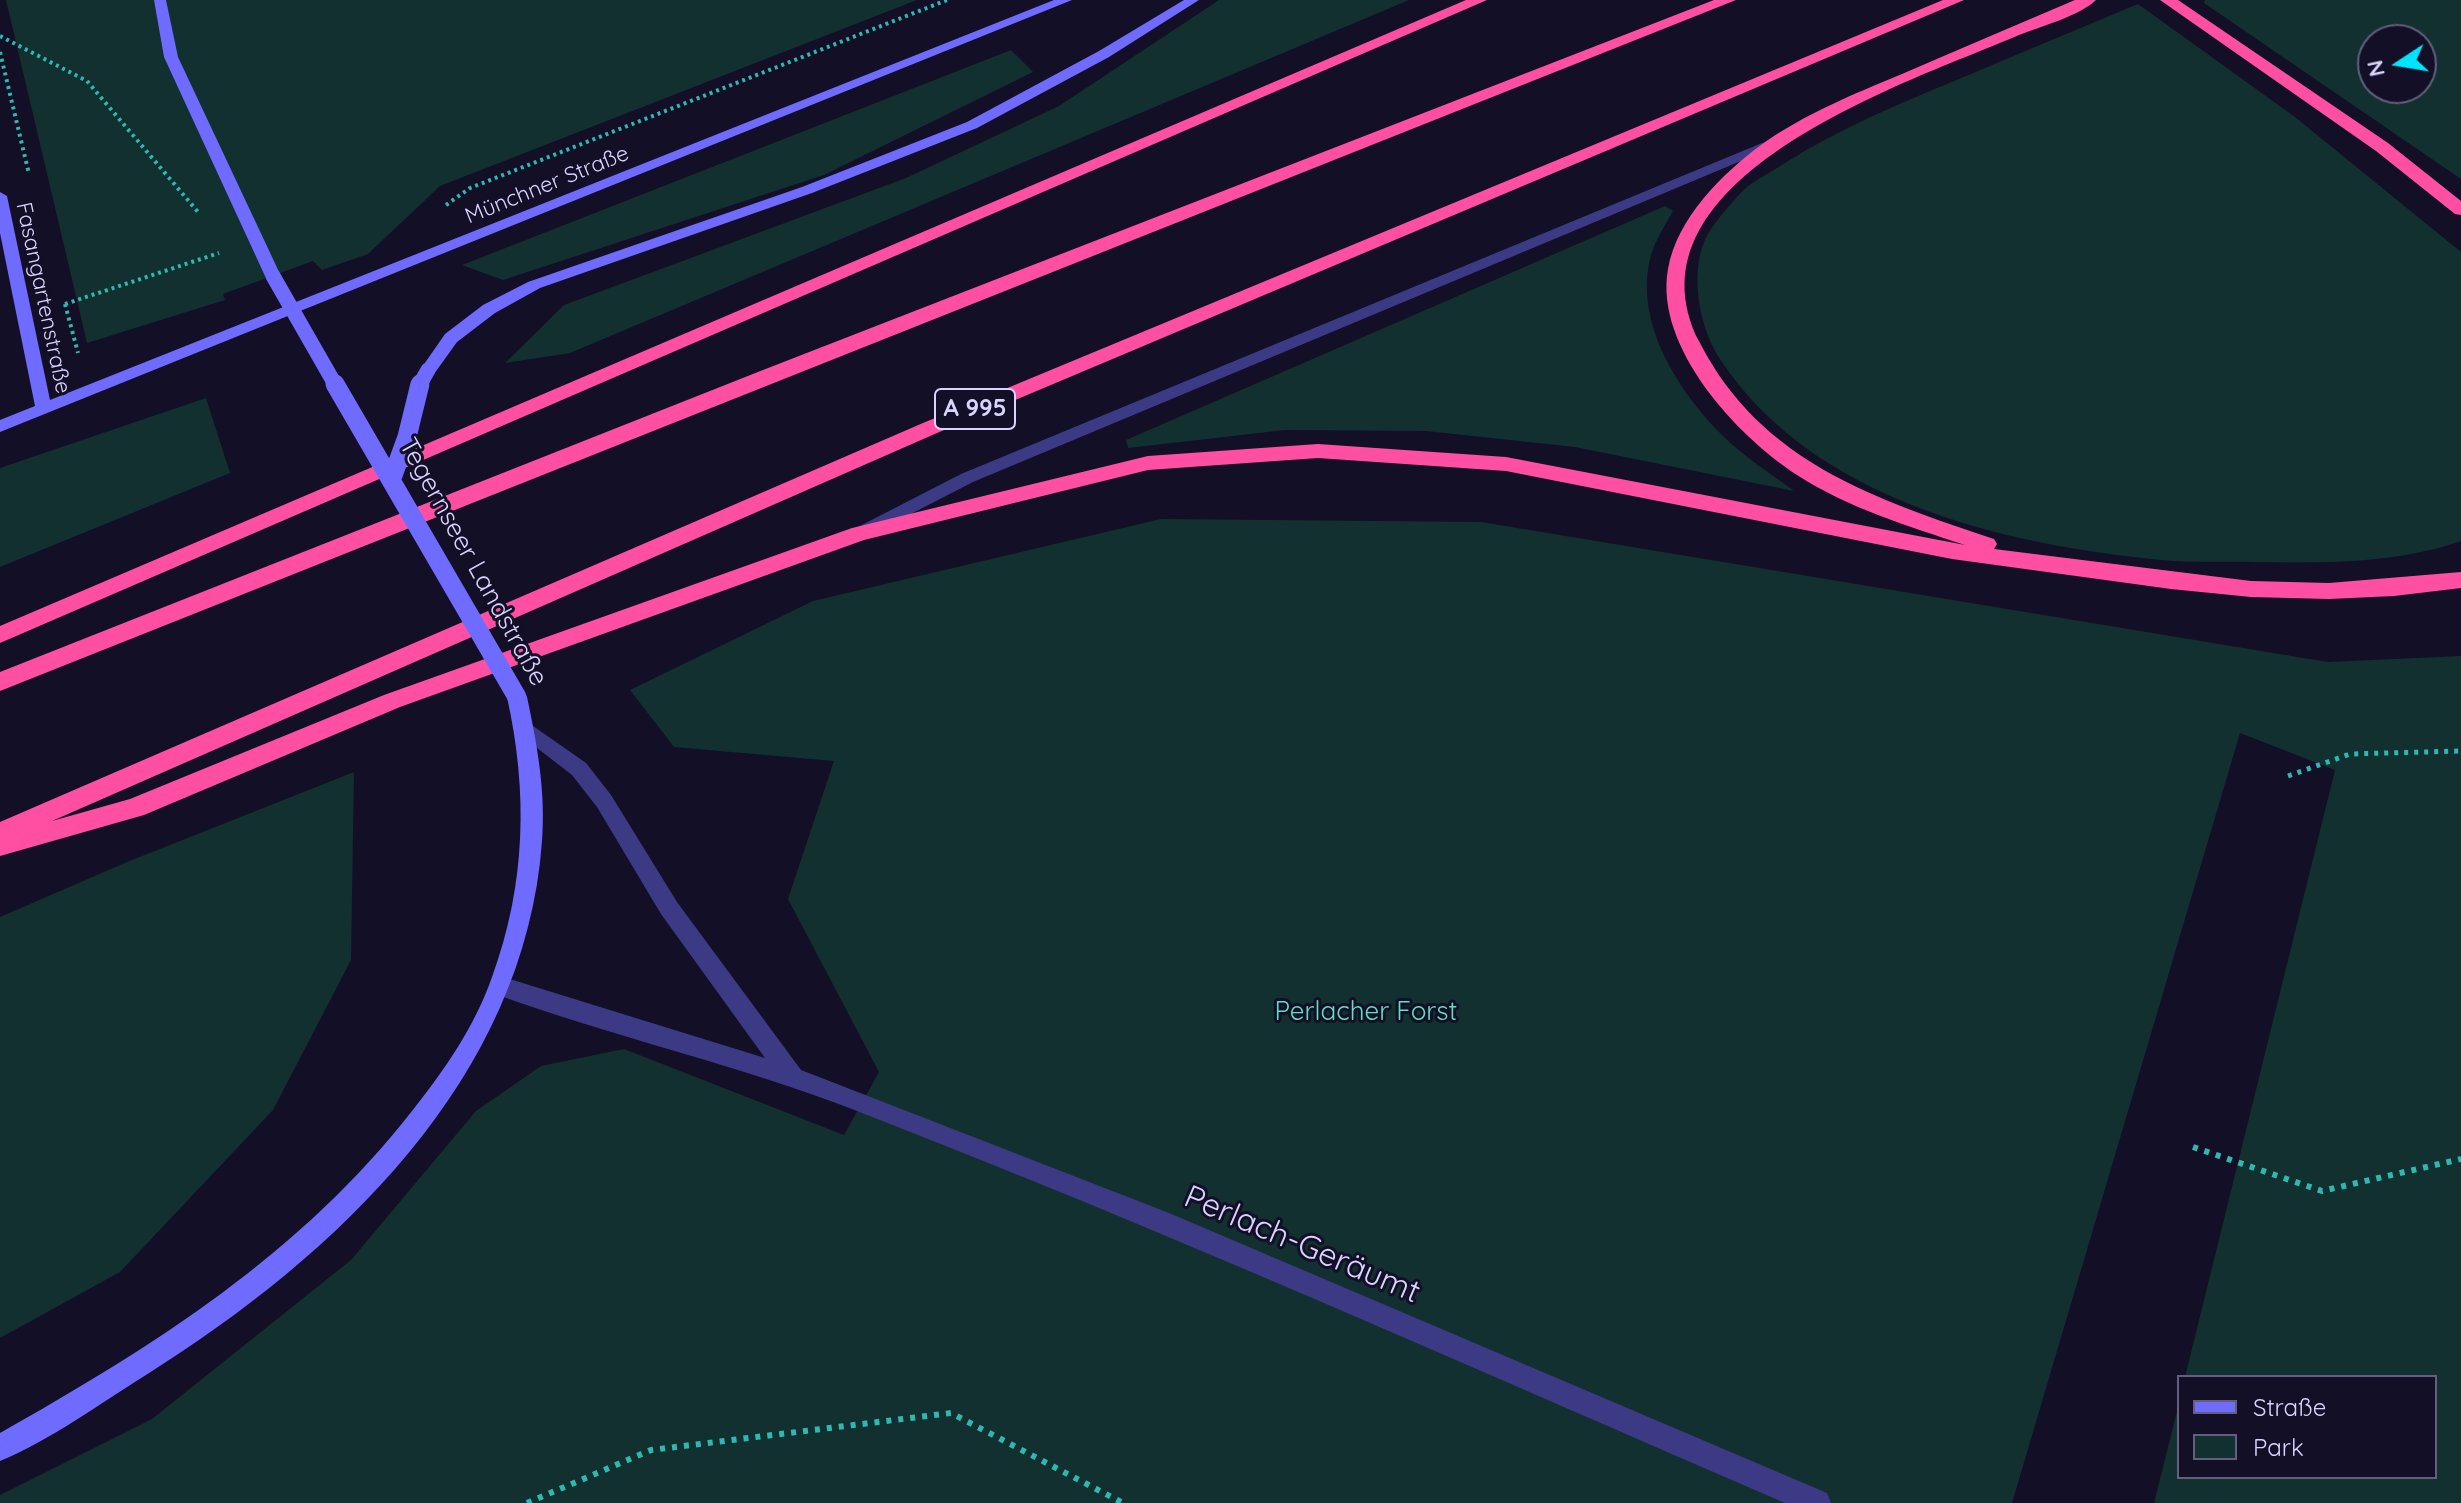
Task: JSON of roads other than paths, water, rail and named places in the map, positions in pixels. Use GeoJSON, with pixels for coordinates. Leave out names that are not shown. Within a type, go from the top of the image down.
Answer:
{"type":"FeatureCollection","features":[{"type":"Feature","properties":{"kind":"highway"},"geometry":{"type":"LineString","coordinates":[[0,635],[1479,0]]}},
{"type":"Feature","properties":{"kind":"highway"},"geometry":{"type":"LineString","coordinates":[[0,682],[770,375],[1728,0]]}},
{"type":"Feature","properties":{"kind":"highway","name":"A 995"},"geometry":{"type":"LineString","coordinates":[[0,833],[930,428],[1956,0]]}},
{"type":"Feature","properties":{"kind":"highway"},"geometry":{"type":"LineString","coordinates":[[2030,560],[1831,486],[1784,455],[1747,424],[1713,384],[1691,346],[1678,306],[1677,272],[1686,241],[1721,189],[1782,138],[1830,111],[2088,0]]}},
{"type":"Feature","properties":{"kind":"highway"},"geometry":{"type":"LineString","coordinates":[[2170,1],[2382,147],[2461,210]]}},
{"type":"Feature","properties":{"kind":"highway"},"geometry":{"type":"LineString","coordinates":[[0,846],[135,808],[392,701],[860,533],[1148,463],[1318,451],[1506,464],[1952,551],[2251,589],[2329,591],[2394,588],[2461,580]]}},
{"type":"Feature","properties":{"kind":"main road","name":"Tegernseer Landstraße"},"geometry":{"type":"LineString","coordinates":[[0,1448],[61,1414],[206,1323],[299,1246],[399,1147],[461,1062],[500,986],[530,870],[531,793],[526,729],[517,697],[254,242],[171,57],[160,0]]}},
{"type":"Feature","properties":{"kind":"main road","name":"Münchner Straße"},"geometry":{"type":"LineString","coordinates":[[44,409],[1066,0]]}},
{"type":"Feature","properties":{"kind":"main road"},"geometry":{"type":"LineString","coordinates":[[392,478],[407,437],[420,383],[451,338],[489,309],[534,285],[807,190],[972,125],[1104,54],[1193,0]]}},
{"type":"Feature","properties":{"kind":"main road","name":"Fasangartenstraße"},"geometry":{"type":"LineString","coordinates":[[0,196],[44,409]]}},
{"type":"Feature","properties":{"kind":"main road"},"geometry":{"type":"LineString","coordinates":[[0,426],[44,409]]}},
{"type":"Feature","properties":{"kind":"street"},"geometry":{"type":"LineString","coordinates":[[860,533],[967,478],[1782,138]]}},
{"type":"Feature","properties":{"kind":"street"},"geometry":{"type":"LineString","coordinates":[[526,729],[579,769],[604,801],[669,908],[795,1080]]}},
{"type":"Feature","properties":{"kind":"street","name":"Perlach-Geräumt"},"geometry":{"type":"LineString","coordinates":[[500,986],[754,1064],[859,1101],[1160,1221],[1817,1503]]}},
{"type":"Feature","properties":{"kind":"park label","name":"Perlacher Forst"},"geometry":{"type":"Point","coordinates":[1366,1012]}}]}
